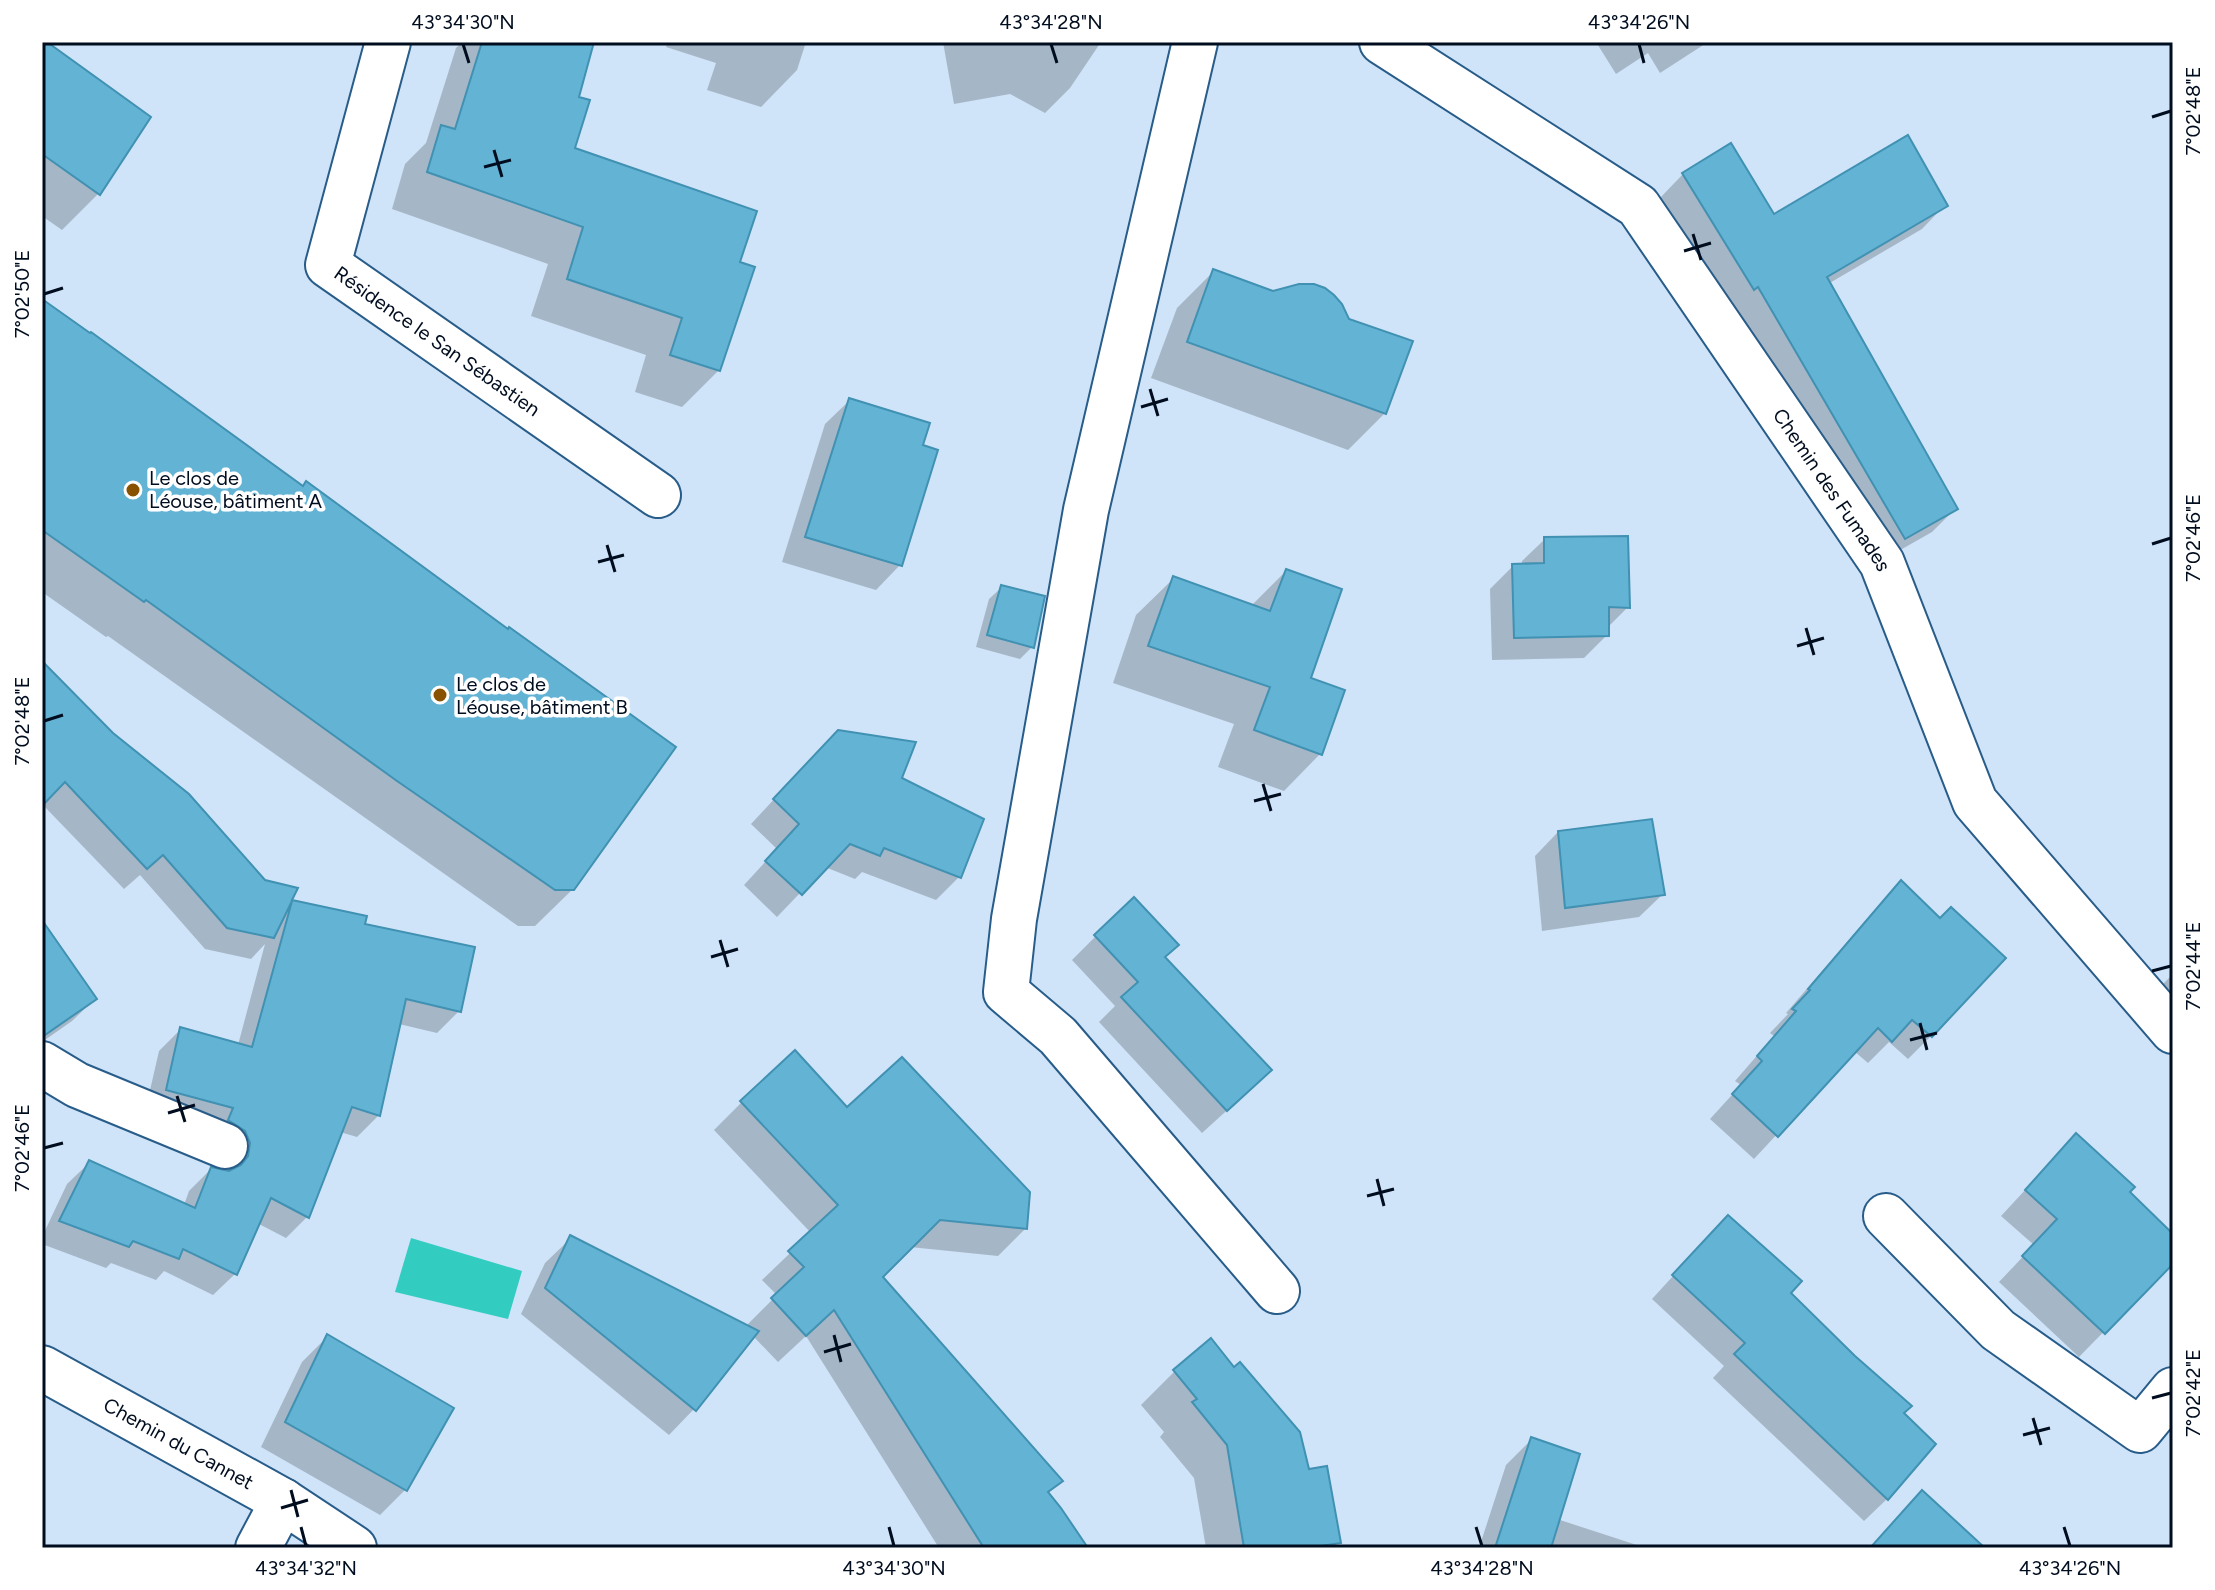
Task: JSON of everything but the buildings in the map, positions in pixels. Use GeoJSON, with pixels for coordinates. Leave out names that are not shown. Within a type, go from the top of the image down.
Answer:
{"type":"FeatureCollection","features":[{"type":"Feature","properties":{"kind":"street","name":"Résidence le San Sébastien"},"geometry":{"type":"LineString","coordinates":[[388,42],[328,265],[658,495]]}},
{"type":"Feature","properties":{"kind":"street"},"geometry":{"type":"LineString","coordinates":[[1195,42],[1086,510],[1016,903],[1006,992],[1058,1036],[1277,1291]]}},
{"type":"Feature","properties":{"kind":"street","name":"Chemin des Fumades"},"geometry":{"type":"LineString","coordinates":[[1382,42],[1638,206],[1882,563],[1975,802],[2173,1031]]}},
{"type":"Feature","properties":{"kind":"street"},"geometry":{"type":"LineString","coordinates":[[42,1064],[77,1085],[225,1146]]}},
{"type":"Feature","properties":{"kind":"street"},"geometry":{"type":"LineString","coordinates":[[1886,1216],[1998,1330],[2140,1430],[2173,1390]]}},
{"type":"Feature","properties":{"kind":"street","name":"Chemin du Cannet"},"geometry":{"type":"LineString","coordinates":[[42,1368],[283,1501],[354,1548]]}},
{"type":"Feature","properties":{"kind":"street"},"geometry":{"type":"LineString","coordinates":[[258,1548],[283,1501]]}},
{"type":"Feature","properties":{"kind":"shaded area"},"geometry":{"type":"Polygon","coordinates":[[[411,1238],[522,1271],[508,1319],[395,1292],[411,1238]]]}},
{"type":"Feature","properties":{"kind":"place","name":"Le clos de Léouse, bâtiment A"},"geometry":{"type":"Point","coordinates":[133,490]}},
{"type":"Feature","properties":{"kind":"place","name":"Le clos de Léouse, bâtiment B"},"geometry":{"type":"Point","coordinates":[440,695]}}]}
